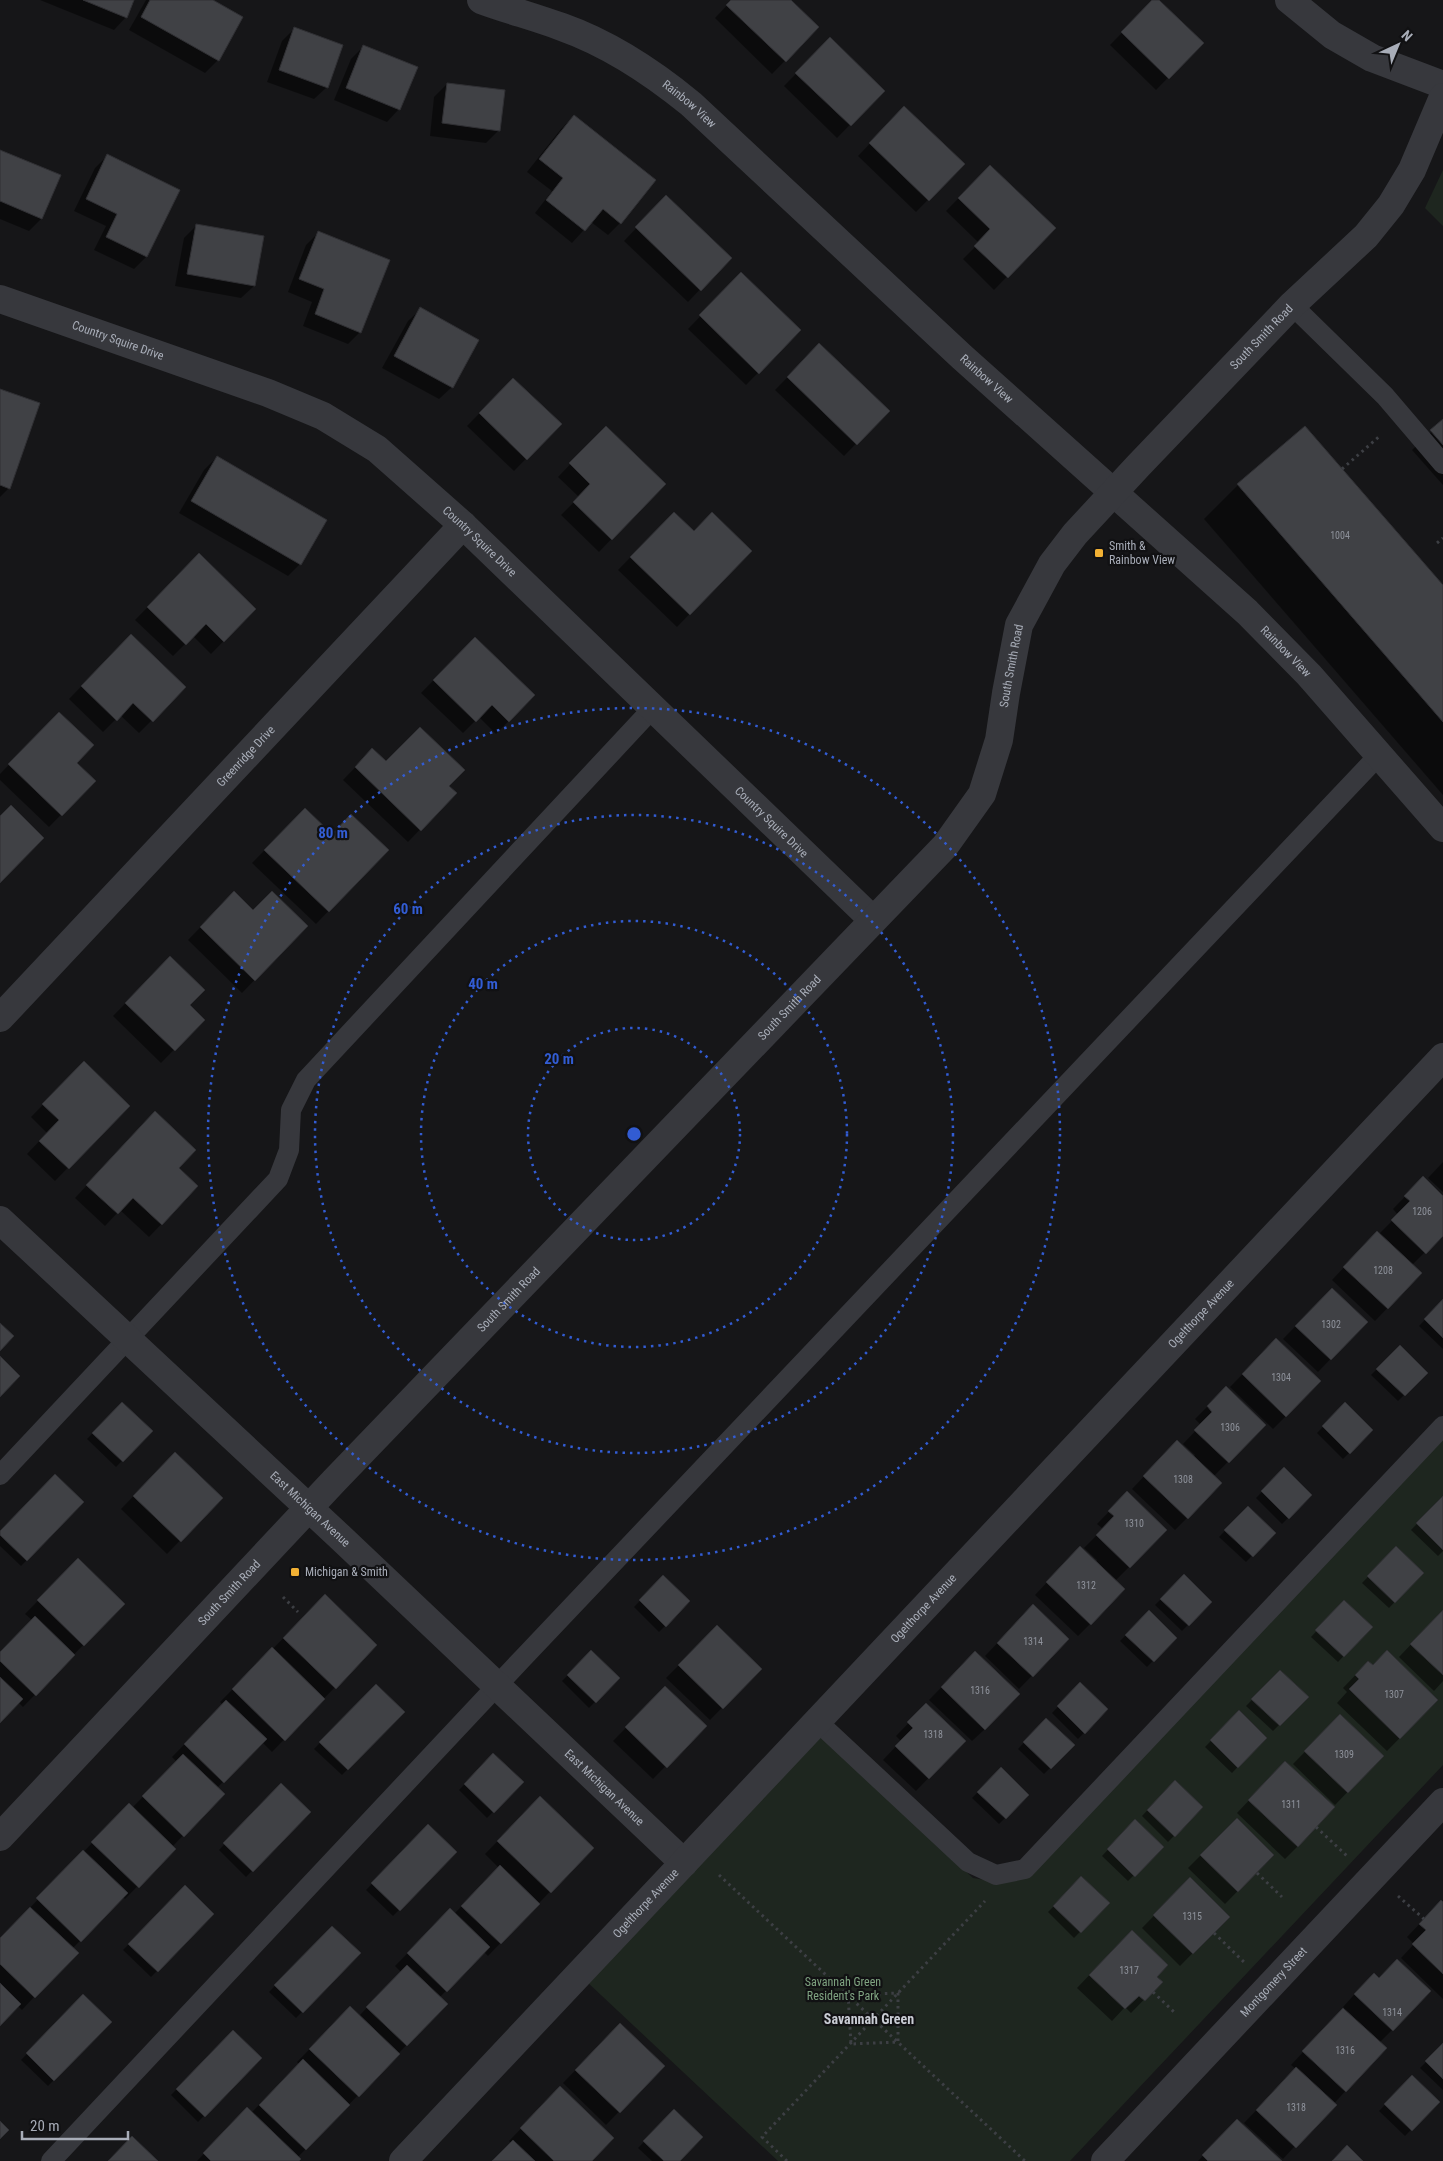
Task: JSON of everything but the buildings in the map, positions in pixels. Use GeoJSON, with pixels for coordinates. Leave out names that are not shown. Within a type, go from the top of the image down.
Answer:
{"type":"FeatureCollection","features":[{"type":"Feature","properties":{"kind":"street","name":"Rainbow View"},"geometry":{"type":"LineString","coordinates":[[481,0],[563,27],[610,48],[656,76],[691,104],[962,357],[1247,612],[1309,675],[1443,828]]}},
{"type":"Feature","properties":{"kind":"street"},"geometry":{"type":"LineString","coordinates":[[1289,0],[1332,35],[1372,58],[1443,85]]}},
{"type":"Feature","properties":{"kind":"street","name":"South Smith Road"},"geometry":{"type":"LineString","coordinates":[[0,1837],[309,1508],[945,846],[982,794],[999,740],[1019,624],[1052,564],[1075,534],[1113,493],[1292,305],[1366,236],[1392,205],[1412,170],[1443,97]]}},
{"type":"Feature","properties":{"kind":"street","name":"Country Squire Drive"},"geometry":{"type":"LineString","coordinates":[[0,299],[268,393],[322,416],[377,449],[463,525],[873,920]]}},
{"type":"Feature","properties":{"kind":"street","name":"Greenridge Drive"},"geometry":{"type":"LineString","coordinates":[[0,1018],[463,525]]}},
{"type":"Feature","properties":{"kind":"street","name":"Ogelthorpe Avenue"},"geometry":{"type":"LineString","coordinates":[[403,2161],[1443,1057]]}},
{"type":"Feature","properties":{"kind":"street","name":"East Michigan Avenue"},"geometry":{"type":"LineString","coordinates":[[0,1220],[309,1508],[684,1863]]}},
{"type":"Feature","properties":{"kind":"street","name":"Montgomery Street"},"geometry":{"type":"LineString","coordinates":[[1105,2161],[1443,1802]]}},
{"type":"Feature","properties":{"kind":"lane"},"geometry":{"type":"LineString","coordinates":[[1292,305],[1385,396],[1443,464]]}},
{"type":"Feature","properties":{"kind":"lane"},"geometry":{"type":"LineString","coordinates":[[0,1475],[278,1179],[289,1150],[291,1110],[306,1080],[653,708]]}},
{"type":"Feature","properties":{"kind":"lane"},"geometry":{"type":"LineString","coordinates":[[51,2161],[497,1686],[1380,754]]}},
{"type":"Feature","properties":{"kind":"lane"},"geometry":{"type":"LineString","coordinates":[[818,1722],[968,1862],[996,1875],[1025,1869],[1443,1426]]}},
{"type":"Feature","properties":{"kind":"path"},"geometry":{"type":"LineString","coordinates":[[1342,469],[1402,416]]}},
{"type":"Feature","properties":{"kind":"path"},"geometry":{"type":"LineString","coordinates":[[1437,543],[1443,538]]}},
{"type":"Feature","properties":{"kind":"path"},"geometry":{"type":"LineString","coordinates":[[283,1598],[298,1612]]}},
{"type":"Feature","properties":{"kind":"path"},"geometry":{"type":"LineString","coordinates":[[1316,1827],[1370,1879]]}},
{"type":"Feature","properties":{"kind":"path"},"geometry":{"type":"LineString","coordinates":[[1257,1873],[1282,1897]]}},
{"type":"Feature","properties":{"kind":"path"},"geometry":{"type":"LineString","coordinates":[[719,1875],[1025,2161]]}},
{"type":"Feature","properties":{"kind":"path"},"geometry":{"type":"LineString","coordinates":[[787,2161],[762,2137],[985,1901],[978,1895]]}},
{"type":"Feature","properties":{"kind":"path"},"geometry":{"type":"LineString","coordinates":[[1214,1933],[1269,1986]]}},
{"type":"Feature","properties":{"kind":"path"},"geometry":{"type":"LineString","coordinates":[[1153,1992],[1174,2012]]}},
{"type":"Feature","properties":{"kind":"path"},"geometry":{"type":"LineString","coordinates":[[848,1995],[898,1993]]}},
{"type":"Feature","properties":{"kind":"path"},"geometry":{"type":"LineString","coordinates":[[898,1993],[898,2042]]}},
{"type":"Feature","properties":{"kind":"path"},"geometry":{"type":"LineString","coordinates":[[848,1995],[850,2044]]}},
{"type":"Feature","properties":{"kind":"path"},"geometry":{"type":"LineString","coordinates":[[850,2044],[898,2042]]}},
{"type":"Feature","properties":{"kind":"green space"},"geometry":{"type":"Polygon","coordinates":[[[1443,170],[1443,226],[1425,208],[1443,170]]]}},
{"type":"Feature","properties":{"kind":"green space","name":"Savannah Green Resident's Park"},"geometry":{"type":"Polygon","coordinates":[[[1443,1437],[1443,1765],[1070,2161],[778,2161],[586,1981],[819,1734],[973,1878],[1005,1883],[1443,1437]]]}},
{"type":"Feature","properties":{"kind":"place","name":"Smith & Rainbow View"},"geometry":{"type":"Point","coordinates":[1099,553]}},
{"type":"Feature","properties":{"kind":"place","name":"Michigan & Smith"},"geometry":{"type":"Point","coordinates":[295,1572]}},
{"type":"Feature","properties":{"kind":"district","name":"Savannah Green"},"geometry":{"type":"Point","coordinates":[869,2019]}}]}
